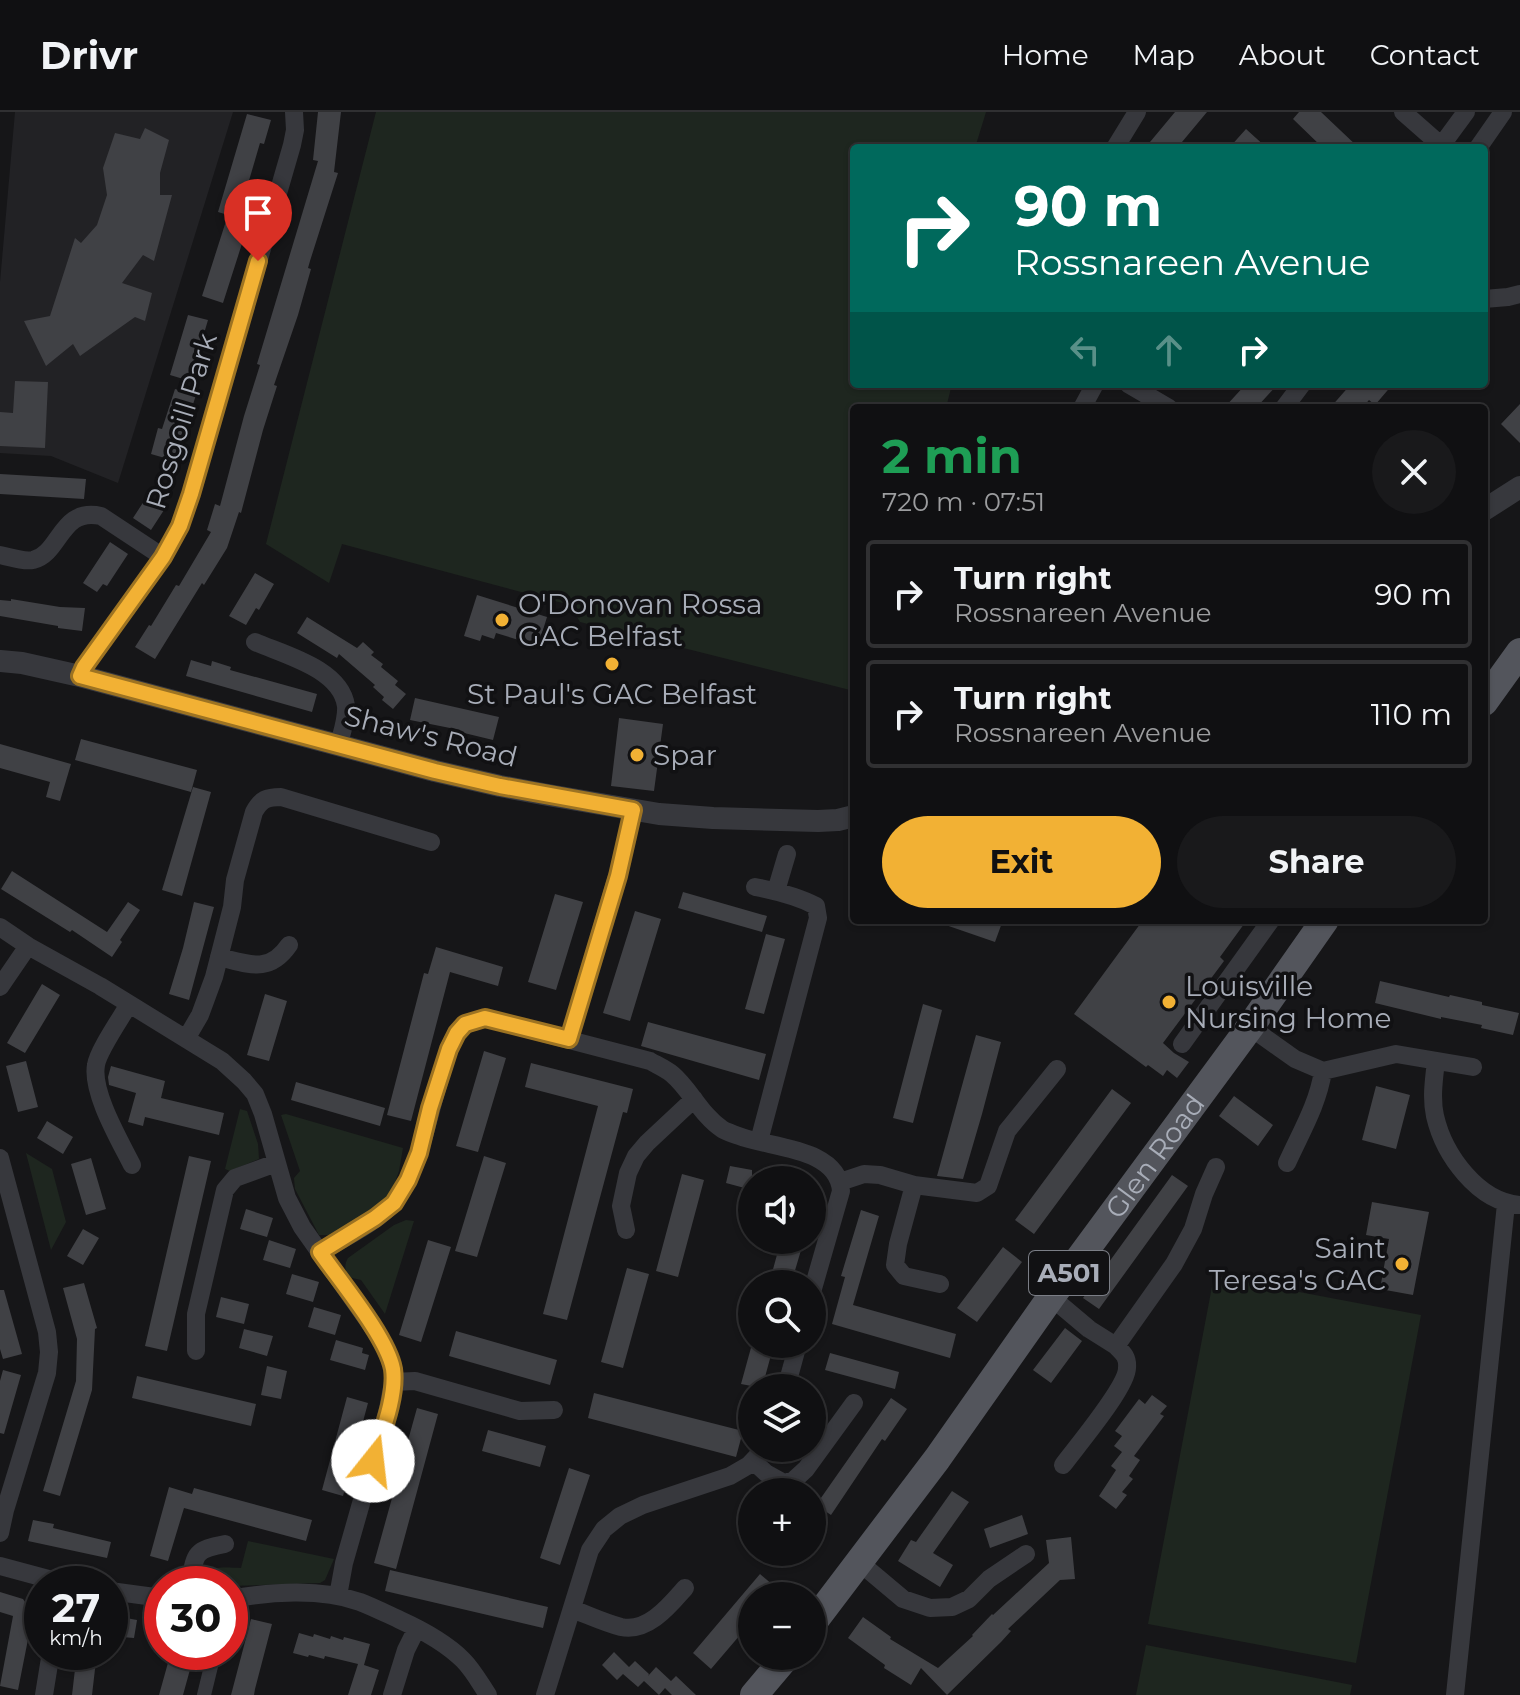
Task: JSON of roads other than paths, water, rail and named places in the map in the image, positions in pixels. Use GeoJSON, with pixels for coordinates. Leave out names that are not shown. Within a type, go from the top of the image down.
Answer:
{"type":"FeatureCollection","features":[{"type":"Feature","properties":{"kind":"main road"},"geometry":{"type":"LineString","coordinates":[[1488,696],[1520,652]]}},
{"type":"Feature","properties":{"kind":"main road","name":"Glen Road"},"geometry":{"type":"LineString","coordinates":[[826,1606],[937,1459],[1322,924]]}},
{"type":"Feature","properties":{"kind":"main road"},"geometry":{"type":"LineString","coordinates":[[754,1695],[775,1670]]}},
{"type":"Feature","properties":{"kind":"street","name":"Rosgoill Park"},"geometry":{"type":"LineString","coordinates":[[80,676],[163,557],[180,526],[292,145],[294,112]]}},
{"type":"Feature","properties":{"kind":"street"},"geometry":{"type":"LineString","coordinates":[[1117,144],[1137,112]]}},
{"type":"Feature","properties":{"kind":"street"},"geometry":{"type":"LineString","coordinates":[[1403,112],[1439,144]]}},
{"type":"Feature","properties":{"kind":"street"},"geometry":{"type":"LineString","coordinates":[[1444,144],[1466,112]]}},
{"type":"Feature","properties":{"kind":"street"},"geometry":{"type":"LineString","coordinates":[[1481,144],[1503,112]]}},
{"type":"Feature","properties":{"kind":"street"},"geometry":{"type":"LineString","coordinates":[[1488,299],[1520,294]]}},
{"type":"Feature","properties":{"kind":"street"},"geometry":{"type":"LineString","coordinates":[[1135,388],[1162,404]]}},
{"type":"Feature","properties":{"kind":"street"},"geometry":{"type":"LineString","coordinates":[[1488,507],[1520,487]]}},
{"type":"Feature","properties":{"kind":"street"},"geometry":{"type":"LineString","coordinates":[[0,555],[25,560],[40,557],[67,525],[76,518],[93,514],[101,516],[163,557]]}},
{"type":"Feature","properties":{"kind":"street"},"geometry":{"type":"LineString","coordinates":[[255,642],[314,667],[332,679],[346,705],[339,744]]}},
{"type":"Feature","properties":{"kind":"street","name":"Shaw's Road"},"geometry":{"type":"LineString","coordinates":[[0,661],[80,676],[500,786],[633,810],[713,818],[786,821],[850,817]]}},
{"type":"Feature","properties":{"kind":"street"},"geometry":{"type":"LineString","coordinates":[[186,1039],[200,1015],[219,957],[232,907],[235,880],[259,802],[269,797],[281,797],[431,842]]}},
{"type":"Feature","properties":{"kind":"street"},"geometry":{"type":"LineString","coordinates":[[569,1039],[618,876],[633,810]]}},
{"type":"Feature","properties":{"kind":"street"},"geometry":{"type":"LineString","coordinates":[[776,891],[787,854]]}},
{"type":"Feature","properties":{"kind":"street"},"geometry":{"type":"LineString","coordinates":[[755,887],[807,901],[816,906],[818,918],[759,1141]]}},
{"type":"Feature","properties":{"kind":"street"},"geometry":{"type":"LineString","coordinates":[[1182,1044],[1268,924]]}},
{"type":"Feature","properties":{"kind":"street"},"geometry":{"type":"LineString","coordinates":[[0,927],[222,1061],[244,1081],[255,1094],[263,1114],[276,1163],[302,1227],[388,1353],[393,1369],[388,1409],[344,1563],[338,1596]]}},
{"type":"Feature","properties":{"kind":"street"},"geometry":{"type":"LineString","coordinates":[[219,957],[260,966],[282,956],[289,945]]}},
{"type":"Feature","properties":{"kind":"street"},"geometry":{"type":"LineString","coordinates":[[0,987],[28,946]]}},
{"type":"Feature","properties":{"kind":"street"},"geometry":{"type":"LineString","coordinates":[[129,1004],[96,1063],[96,1080],[109,1120],[132,1165]]}},
{"type":"Feature","properties":{"kind":"street"},"geometry":{"type":"LineString","coordinates":[[320,1252],[394,1203],[419,1153],[449,1049],[465,1024],[485,1018],[650,1061],[671,1074],[721,1129],[744,1138],[800,1150],[821,1161],[840,1182],[841,1191],[818,1270]]}},
{"type":"Feature","properties":{"kind":"street"},"geometry":{"type":"LineString","coordinates":[[1250,1027],[1295,1059],[1323,1071],[1396,1054],[1473,1067]]}},
{"type":"Feature","properties":{"kind":"street"},"geometry":{"type":"LineString","coordinates":[[1436,1061],[1433,1092],[1435,1116],[1453,1160],[1482,1191],[1513,1204],[1455,1695]]}},
{"type":"Feature","properties":{"kind":"street"},"geometry":{"type":"LineString","coordinates":[[840,1182],[864,1174],[880,1175],[914,1185],[977,1193],[988,1186],[1007,1131],[1057,1069]]}},
{"type":"Feature","properties":{"kind":"street"},"geometry":{"type":"LineString","coordinates":[[1287,1163],[1312,1113],[1323,1071]]}},
{"type":"Feature","properties":{"kind":"street"},"geometry":{"type":"LineString","coordinates":[[626,1230],[621,1206],[628,1173],[636,1156],[694,1099]]}},
{"type":"Feature","properties":{"kind":"street"},"geometry":{"type":"LineString","coordinates":[[0,1158],[47,1332],[49,1352],[47,1373],[0,1533]]}},
{"type":"Feature","properties":{"kind":"street"},"geometry":{"type":"LineString","coordinates":[[196,1351],[196,1314],[225,1190],[235,1178],[276,1163]]}},
{"type":"Feature","properties":{"kind":"street"},"geometry":{"type":"LineString","coordinates":[[1116,1346],[1174,1264],[1193,1229],[1216,1167]]}},
{"type":"Feature","properties":{"kind":"street"},"geometry":{"type":"LineString","coordinates":[[914,1185],[895,1265],[904,1276],[940,1284]]}},
{"type":"Feature","properties":{"kind":"street"},"geometry":{"type":"LineString","coordinates":[[1051,1297],[1126,1355],[1128,1370],[1119,1389],[1063,1465]]}},
{"type":"Feature","properties":{"kind":"street"},"geometry":{"type":"LineString","coordinates":[[393,1382],[415,1381],[520,1411],[554,1410]]}},
{"type":"Feature","properties":{"kind":"street"},"geometry":{"type":"LineString","coordinates":[[826,1431],[854,1403]]}},
{"type":"Feature","properties":{"kind":"street"},"geometry":{"type":"LineString","coordinates":[[545,1695],[590,1550],[604,1529],[620,1516],[643,1505],[730,1476],[752,1462]]}},
{"type":"Feature","properties":{"kind":"street"},"geometry":{"type":"LineString","coordinates":[[762,1462],[766,1473],[784,1483],[794,1480],[806,1462]]}},
{"type":"Feature","properties":{"kind":"street"},"geometry":{"type":"LineString","coordinates":[[193,1566],[194,1559],[203,1549],[225,1544]]}},
{"type":"Feature","properties":{"kind":"street"},"geometry":{"type":"LineString","coordinates":[[859,1562],[903,1599],[930,1608],[952,1607],[969,1599],[989,1579],[1026,1554]]}},
{"type":"Feature","properties":{"kind":"street"},"geometry":{"type":"LineString","coordinates":[[0,1566],[24,1573]]}},
{"type":"Feature","properties":{"kind":"street"},"geometry":{"type":"LineString","coordinates":[[572,1609],[624,1628],[642,1626],[664,1611],[685,1588]]}},
{"type":"Feature","properties":{"kind":"street"},"geometry":{"type":"LineString","coordinates":[[248,1596],[313,1594],[359,1602],[443,1643],[462,1659],[488,1695]]}},
{"type":"Feature","properties":{"kind":"street"},"geometry":{"type":"LineString","coordinates":[[392,1695],[406,1650],[417,1628]]}},
{"type":"Feature","properties":{"kind":"street"},"geometry":{"type":"LineString","coordinates":[[44,1695],[48,1670]]}},
{"type":"Feature","properties":{"kind":"street"},"geometry":{"type":"LineString","coordinates":[[204,1695],[210,1670]]}},
{"type":"Feature","properties":{"kind":"place","name":"O'Donovan Rossa GAC Belfast"},"geometry":{"type":"Point","coordinates":[502,620]}},
{"type":"Feature","properties":{"kind":"place","name":"St Paul's GAC Belfast"},"geometry":{"type":"Point","coordinates":[612,664]}},
{"type":"Feature","properties":{"kind":"place","name":"Spar"},"geometry":{"type":"Point","coordinates":[637,755]}},
{"type":"Feature","properties":{"kind":"place","name":"Louisville Nursing Home"},"geometry":{"type":"Point","coordinates":[1169,1002]}},
{"type":"Feature","properties":{"kind":"place","name":"Saint Teresa's GAC"},"geometry":{"type":"Point","coordinates":[1402,1264]}}]}
